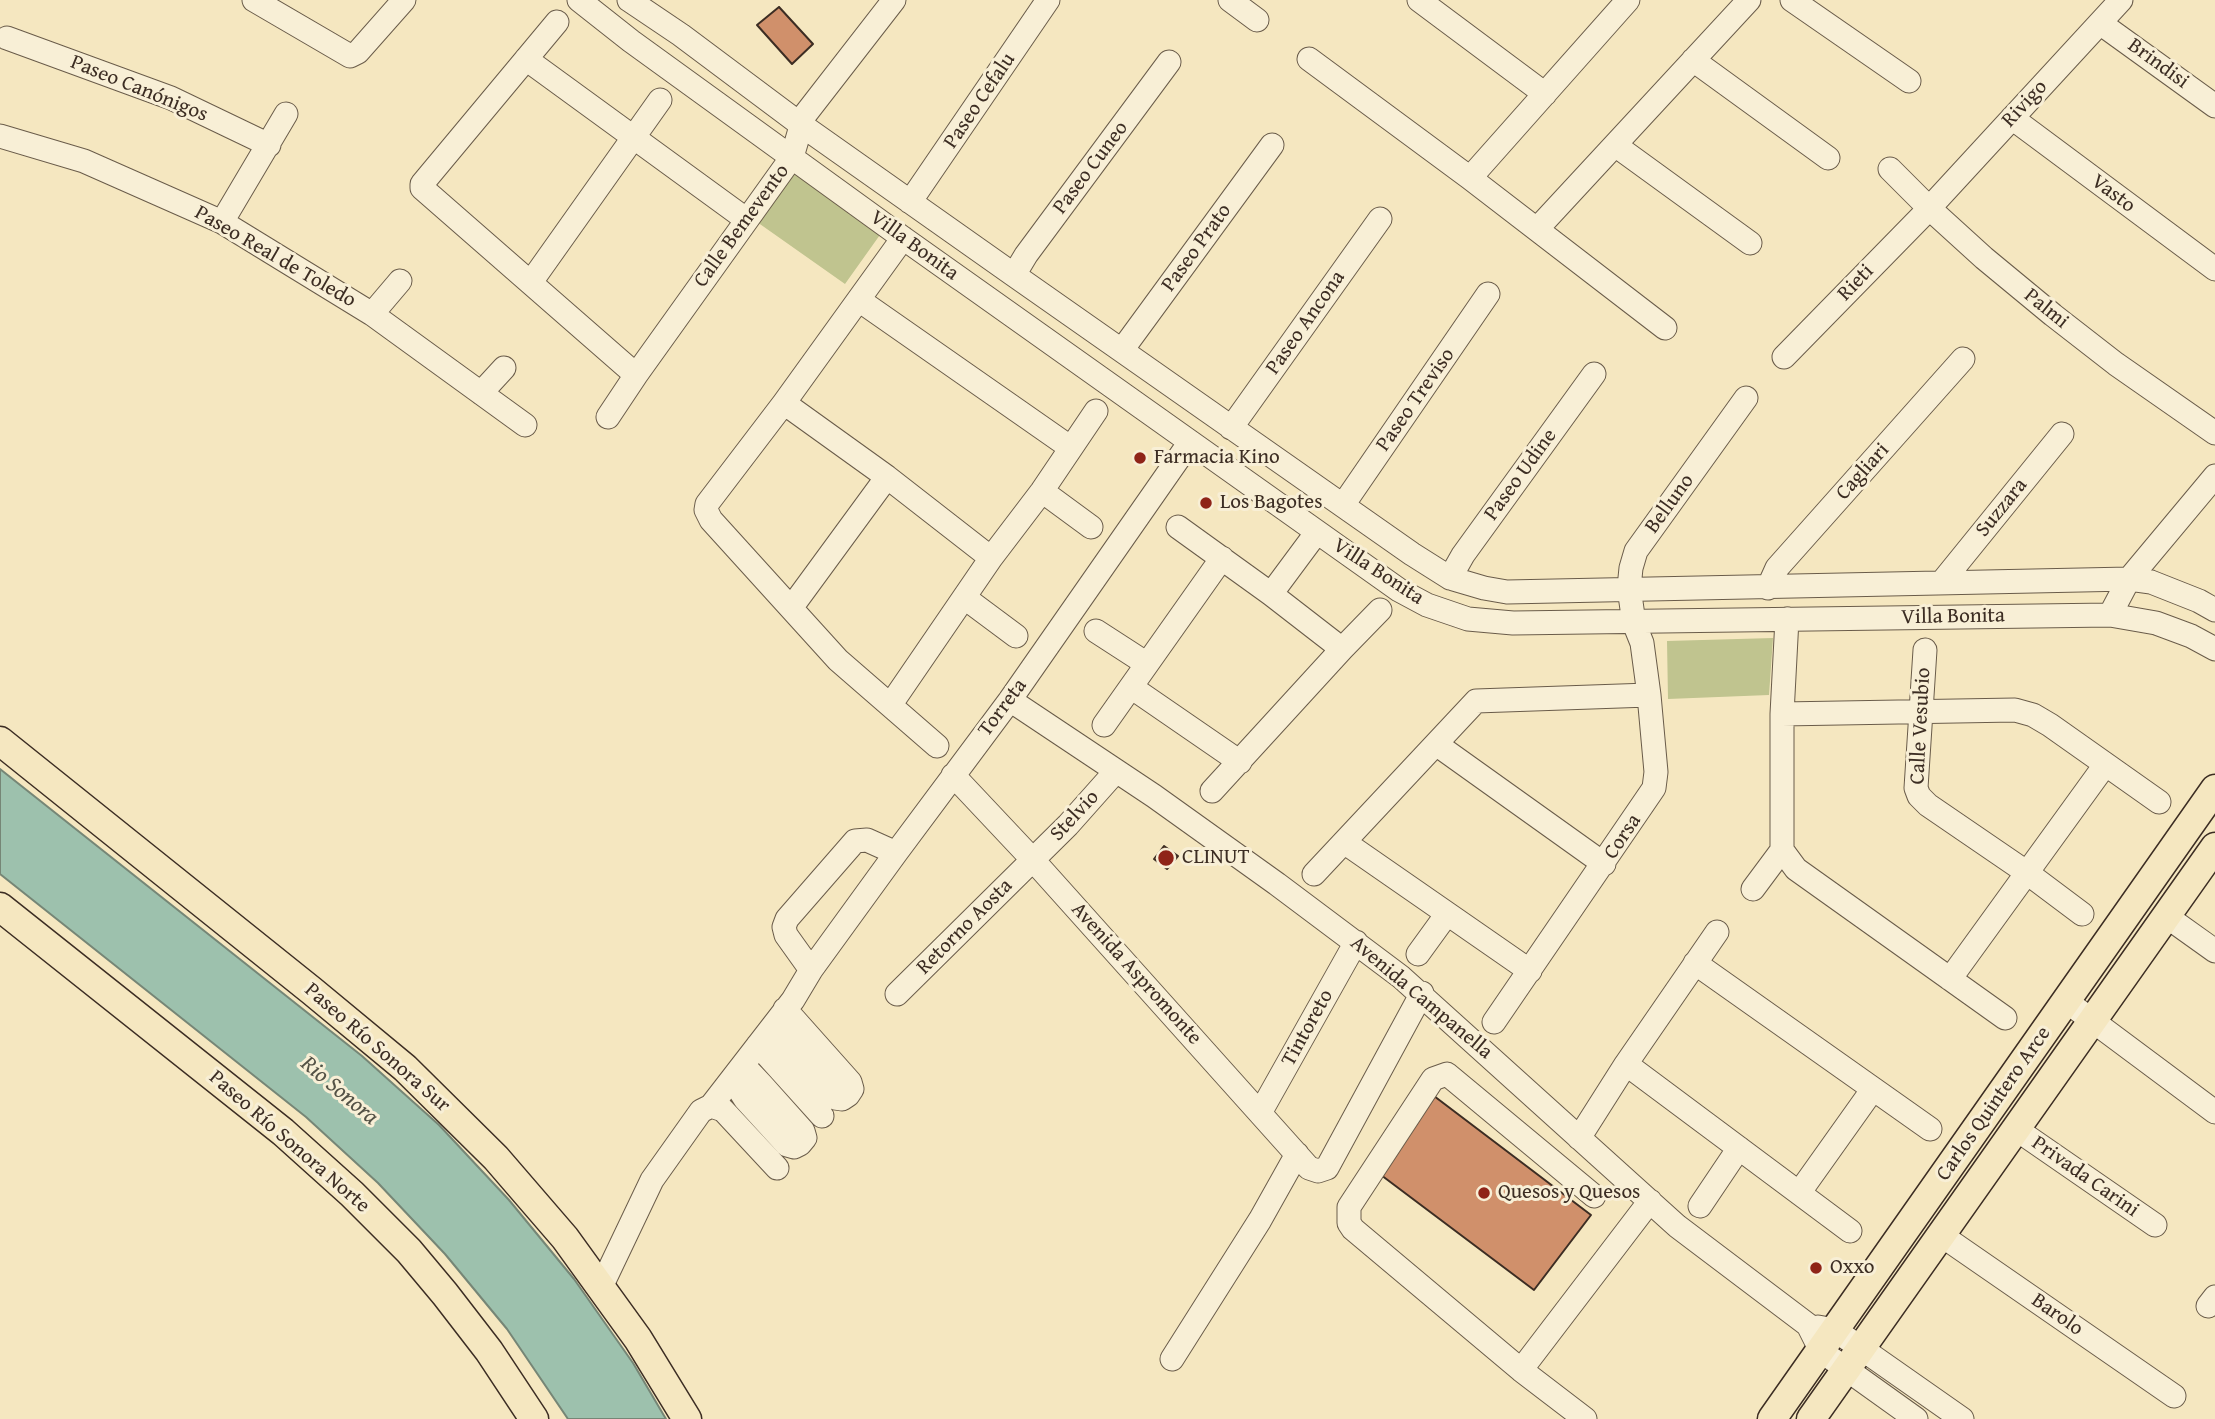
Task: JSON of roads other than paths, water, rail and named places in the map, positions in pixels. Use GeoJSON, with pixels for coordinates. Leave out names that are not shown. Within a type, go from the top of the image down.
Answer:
{"type":"FeatureCollection","features":[{"type":"Feature","properties":{"kind":"main road","name":"Paseo Río Sonora Sur"},"geometry":{"type":"LineString","coordinates":[[0,741],[302,982],[405,1068],[496,1158],[565,1238],[638,1339],[687,1419]]}},
{"type":"Feature","properties":{"kind":"main road","name":"Carlos Quintero Arce"},"geometry":{"type":"LineString","coordinates":[[1772,1419],[1822,1335],[2066,1001],[2215,789]]}},
{"type":"Feature","properties":{"kind":"main road","name":"Carlos Quintero Arce"},"geometry":{"type":"LineString","coordinates":[[1811,1419],[2215,847]]}},
{"type":"Feature","properties":{"kind":"main road","name":"Paseo Río Sonora Norte"},"geometry":{"type":"LineString","coordinates":[[0,907],[283,1132],[352,1194],[409,1251],[445,1294],[489,1351],[534,1419]]}},
{"type":"Feature","properties":{"kind":"street"},"geometry":{"type":"LineString","coordinates":[[254,0],[350,56],[358,52],[404,0]]}},
{"type":"Feature","properties":{"kind":"street","name":"Villa Bonita"},"geometry":{"type":"LineString","coordinates":[[579,0],[631,41],[903,238],[1399,590],[1447,613],[1468,619],[1513,623],[2110,615],[2156,623],[2191,636],[2215,649]]}},
{"type":"Feature","properties":{"kind":"street","name":"Villa Bonita"},"geometry":{"type":"LineString","coordinates":[[629,0],[1231,428],[1450,578],[1507,592],[2129,579],[2151,582],[2215,610]]}},
{"type":"Feature","properties":{"kind":"street","name":"Calle Bemevento"},"geometry":{"type":"LineString","coordinates":[[608,417],[792,157],[804,116],[894,0]]}},
{"type":"Feature","properties":{"kind":"street","name":"Paseo Cefalu"},"geometry":{"type":"LineString","coordinates":[[910,202],[1048,0]]}},
{"type":"Feature","properties":{"kind":"street"},"geometry":{"type":"LineString","coordinates":[[1230,0],[1257,20]]}},
{"type":"Feature","properties":{"kind":"street"},"geometry":{"type":"LineString","coordinates":[[1419,0],[1545,94]]}},
{"type":"Feature","properties":{"kind":"street"},"geometry":{"type":"LineString","coordinates":[[1537,229],[1749,0]]}},
{"type":"Feature","properties":{"kind":"street"},"geometry":{"type":"LineString","coordinates":[[1793,0],[1909,81]]}},
{"type":"Feature","properties":{"kind":"street","name":"Rivigo"},"geometry":{"type":"LineString","coordinates":[[1929,208],[2121,0]]}},
{"type":"Feature","properties":{"kind":"street"},"geometry":{"type":"LineString","coordinates":[[1470,178],[1545,94],[1617,4]]}},
{"type":"Feature","properties":{"kind":"street"},"geometry":{"type":"LineString","coordinates":[[557,22],[421,186],[636,374]]}},
{"type":"Feature","properties":{"kind":"street","name":"Brindisi"},"geometry":{"type":"LineString","coordinates":[[2100,23],[2215,106]]}},
{"type":"Feature","properties":{"kind":"street","name":"Paseo Canónigos"},"geometry":{"type":"LineString","coordinates":[[7,38],[171,98],[269,145]]}},
{"type":"Feature","properties":{"kind":"street"},"geometry":{"type":"LineString","coordinates":[[526,59],[747,220]]}},
{"type":"Feature","properties":{"kind":"street"},"geometry":{"type":"LineString","coordinates":[[1309,59],[1470,178],[1665,328]]}},
{"type":"Feature","properties":{"kind":"street"},"geometry":{"type":"LineString","coordinates":[[1693,60],[1828,158]]}},
{"type":"Feature","properties":{"kind":"street","name":"Paseo Cuneo"},"geometry":{"type":"LineString","coordinates":[[1014,275],[1169,62]]}},
{"type":"Feature","properties":{"kind":"street"},"geometry":{"type":"LineString","coordinates":[[531,282],[660,100]]}},
{"type":"Feature","properties":{"kind":"street"},"geometry":{"type":"LineString","coordinates":[[222,222],[286,114]]}},
{"type":"Feature","properties":{"kind":"street","name":"Vasto"},"geometry":{"type":"LineString","coordinates":[[2012,118],[2215,269]]}},
{"type":"Feature","properties":{"kind":"street","name":"Paseo Real de Toledo"},"geometry":{"type":"LineString","coordinates":[[0,136],[84,161],[222,222],[372,314],[525,425]]}},
{"type":"Feature","properties":{"kind":"street","name":"Paseo Prato"},"geometry":{"type":"LineString","coordinates":[[1122,350],[1272,145]]}},
{"type":"Feature","properties":{"kind":"street"},"geometry":{"type":"LineString","coordinates":[[1615,145],[1749,243]]}},
{"type":"Feature","properties":{"kind":"street","name":"Palmi"},"geometry":{"type":"LineString","coordinates":[[1890,169],[1984,258],[2053,315],[2116,364],[2215,433]]}},
{"type":"Feature","properties":{"kind":"street","name":"Rieti"},"geometry":{"type":"LineString","coordinates":[[1784,358],[1929,208]]}},
{"type":"Feature","properties":{"kind":"street","name":"Paseo Ancona"},"geometry":{"type":"LineString","coordinates":[[1231,428],[1380,219]]}},
{"type":"Feature","properties":{"kind":"street"},"geometry":{"type":"LineString","coordinates":[[903,238],[707,504],[706,510],[711,520],[838,660],[937,746]]}},
{"type":"Feature","properties":{"kind":"street"},"geometry":{"type":"LineString","coordinates":[[372,314],[400,281]]}},
{"type":"Feature","properties":{"kind":"street","name":"Paseo Treviso"},"geometry":{"type":"LineString","coordinates":[[1343,505],[1488,294]]}},
{"type":"Feature","properties":{"kind":"street"},"geometry":{"type":"LineString","coordinates":[[859,300],[1071,448]]}},
{"type":"Feature","properties":{"kind":"street","name":"Cagliari"},"geometry":{"type":"LineString","coordinates":[[1768,588],[1777,568],[1963,359]]}},
{"type":"Feature","properties":{"kind":"street"},"geometry":{"type":"LineString","coordinates":[[481,393],[504,368]]}},
{"type":"Feature","properties":{"kind":"street","name":"Paseo Udine"},"geometry":{"type":"LineString","coordinates":[[1450,578],[1463,555],[1594,374]]}},
{"type":"Feature","properties":{"kind":"street","name":"Belluno"},"geometry":{"type":"LineString","coordinates":[[1634,623],[1629,588],[1636,551],[1746,398]]}},
{"type":"Feature","properties":{"kind":"street"},"geometry":{"type":"LineString","coordinates":[[784,403],[887,477],[990,558]]}},
{"type":"Feature","properties":{"kind":"street"},"geometry":{"type":"LineString","coordinates":[[891,704],[990,558],[1042,491],[1096,411]]}},
{"type":"Feature","properties":{"kind":"street","name":"Suzzara"},"geometry":{"type":"LineString","coordinates":[[1942,582],[2062,434]]}},
{"type":"Feature","properties":{"kind":"street","name":"Torreta"},"geometry":{"type":"LineString","coordinates":[[601,1287],[652,1180],[701,1111],[711,1105],[747,1069],[758,1045],[1010,700],[1190,442]]}},
{"type":"Feature","properties":{"kind":"street"},"geometry":{"type":"LineString","coordinates":[[2110,615],[2129,579],[2215,476]]}},
{"type":"Feature","properties":{"kind":"street"},"geometry":{"type":"LineString","coordinates":[[792,608],[887,477]]}},
{"type":"Feature","properties":{"kind":"street"},"geometry":{"type":"LineString","coordinates":[[1042,491],[1091,527]]}},
{"type":"Feature","properties":{"kind":"street"},"geometry":{"type":"LineString","coordinates":[[1178,527],[1342,649]]}},
{"type":"Feature","properties":{"kind":"street"},"geometry":{"type":"LineString","coordinates":[[1271,594],[1317,532]]}},
{"type":"Feature","properties":{"kind":"street"},"geometry":{"type":"LineString","coordinates":[[1104,725],[1222,558]]}},
{"type":"Feature","properties":{"kind":"street"},"geometry":{"type":"LineString","coordinates":[[965,598],[1016,636]]}},
{"type":"Feature","properties":{"kind":"street"},"geometry":{"type":"LineString","coordinates":[[1212,791],[1380,610]]}},
{"type":"Feature","properties":{"kind":"street"},"geometry":{"type":"LineString","coordinates":[[1787,619],[1782,714],[1782,850],[1796,869],[2005,1018]]}},
{"type":"Feature","properties":{"kind":"street","name":"Corsa"},"geometry":{"type":"LineString","coordinates":[[1494,1022],[1654,788],[1656,772],[1649,695],[1642,643],[1634,623]]}},
{"type":"Feature","properties":{"kind":"street"},"geometry":{"type":"LineString","coordinates":[[1096,631],[1147,664]]}},
{"type":"Feature","properties":{"kind":"street","name":"Calle Vesubio"},"geometry":{"type":"LineString","coordinates":[[1925,650],[1916,788],[1919,796],[2081,914]]}},
{"type":"Feature","properties":{"kind":"street"},"geometry":{"type":"LineString","coordinates":[[1131,687],[1240,762]]}},
{"type":"Feature","properties":{"kind":"street"},"geometry":{"type":"LineString","coordinates":[[1314,874],[1469,706],[1480,699],[1649,695]]}},
{"type":"Feature","properties":{"kind":"street","name":"Avenida Campanella"},"geometry":{"type":"LineString","coordinates":[[1010,700],[1165,804],[1422,993],[1677,1226],[1854,1358]]}},
{"type":"Feature","properties":{"kind":"street"},"geometry":{"type":"LineString","coordinates":[[1782,714],[2015,710],[2033,715],[2050,725],[2159,802]]}},
{"type":"Feature","properties":{"kind":"street"},"geometry":{"type":"LineString","coordinates":[[1436,744],[1604,864]]}},
{"type":"Feature","properties":{"kind":"street"},"geometry":{"type":"LineString","coordinates":[[1950,979],[2105,765]]}},
{"type":"Feature","properties":{"kind":"street","name":"Stelvio"},"geometry":{"type":"LineString","coordinates":[[1033,860],[1115,771]]}},
{"type":"Feature","properties":{"kind":"street","name":"Avenida Aspromonte"},"geometry":{"type":"LineString","coordinates":[[953,775],[1033,860],[1309,1168],[1318,1171],[1326,1168],[1422,993]]}},
{"type":"Feature","properties":{"kind":"street"},"geometry":{"type":"LineString","coordinates":[[811,970],[786,934],[784,927],[787,919],[855,841],[867,840],[896,853]]}},
{"type":"Feature","properties":{"kind":"street"},"geometry":{"type":"LineString","coordinates":[[1344,842],[1530,971]]}},
{"type":"Feature","properties":{"kind":"street"},"geometry":{"type":"LineString","coordinates":[[1753,889],[1782,850]]}},
{"type":"Feature","properties":{"kind":"street","name":"Retorno Aosta"},"geometry":{"type":"LineString","coordinates":[[897,994],[1033,860]]}},
{"type":"Feature","properties":{"kind":"street"},"geometry":{"type":"LineString","coordinates":[[1418,954],[1447,914]]}},
{"type":"Feature","properties":{"kind":"street"},"geometry":{"type":"LineString","coordinates":[[2166,916],[2215,951]]}},
{"type":"Feature","properties":{"kind":"street"},"geometry":{"type":"LineString","coordinates":[[1579,1138],[1717,932]]}},
{"type":"Feature","properties":{"kind":"street","name":"Tintoreto"},"geometry":{"type":"LineString","coordinates":[[1260,1114],[1356,942]]}},
{"type":"Feature","properties":{"kind":"street"},"geometry":{"type":"LineString","coordinates":[[1695,963],[1930,1129]]}},
{"type":"Feature","properties":{"kind":"street"},"geometry":{"type":"LineString","coordinates":[[2066,1001],[2215,1112]]}},
{"type":"Feature","properties":{"kind":"street"},"geometry":{"type":"LineString","coordinates":[[758,1045],[822,1116]]}},
{"type":"Feature","properties":{"kind":"street"},"geometry":{"type":"LineString","coordinates":[[1626,1065],[1850,1231]]}},
{"type":"Feature","properties":{"kind":"street"},"geometry":{"type":"LineString","coordinates":[[1585,1419],[1521,1370],[1353,1229],[1349,1223],[1349,1207],[1433,1079],[1447,1074],[1594,1196]]}},
{"type":"Feature","properties":{"kind":"street"},"geometry":{"type":"LineString","coordinates":[[1799,1193],[1873,1089]]}},
{"type":"Feature","properties":{"kind":"street"},"geometry":{"type":"LineString","coordinates":[[711,1105],[723,1110],[776,1168]]}},
{"type":"Feature","properties":{"kind":"street","name":"Privada Carini"},"geometry":{"type":"LineString","coordinates":[[2016,1129],[2155,1225]]}},
{"type":"Feature","properties":{"kind":"street"},"geometry":{"type":"LineString","coordinates":[[1700,1206],[1739,1148]]}},
{"type":"Feature","properties":{"kind":"street"},"geometry":{"type":"LineString","coordinates":[[1172,1359],[1260,1220],[1297,1154]]}},
{"type":"Feature","properties":{"kind":"street"},"geometry":{"type":"LineString","coordinates":[[1521,1370],[1650,1201]]}},
{"type":"Feature","properties":{"kind":"street","name":"Barolo"},"geometry":{"type":"LineString","coordinates":[[1941,1235],[2174,1396]]}},
{"type":"Feature","properties":{"kind":"street"},"geometry":{"type":"LineString","coordinates":[[1854,1358],[1916,1419]]}},
{"type":"Feature","properties":{"kind":"street"},"geometry":{"type":"LineString","coordinates":[[1854,1358],[1962,1419]]}},
{"type":"Feature","properties":{"kind":"water","name":"Rio Sonora"},"geometry":{"type":"Polygon","coordinates":[[[0,769],[362,1056],[439,1125],[509,1200],[574,1279],[633,1363],[666,1419],[568,1419],[507,1329],[445,1254],[378,1183],[306,1117],[0,874],[0,769]]]}},
{"type":"Feature","properties":{"kind":"place","name":"Farmacia Kino"},"geometry":{"type":"Point","coordinates":[1140,458]}},
{"type":"Feature","properties":{"kind":"place","name":"Los Bagotes"},"geometry":{"type":"Point","coordinates":[1206,503]}},
{"type":"Feature","properties":{"kind":"place","name":"CLINUT"},"geometry":{"type":"Point","coordinates":[1166,858]}},
{"type":"Feature","properties":{"kind":"place","name":"Quesos y Quesos"},"geometry":{"type":"Point","coordinates":[1484,1193]}},
{"type":"Feature","properties":{"kind":"place","name":"Oxxo"},"geometry":{"type":"Point","coordinates":[1816,1268]}}]}
